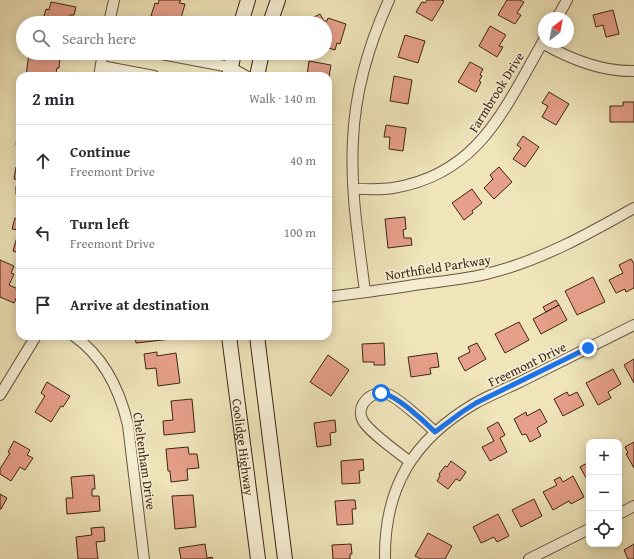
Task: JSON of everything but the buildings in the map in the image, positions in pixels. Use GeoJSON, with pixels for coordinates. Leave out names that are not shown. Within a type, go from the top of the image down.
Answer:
{"type":"FeatureCollection","features":[{"type":"Feature","properties":{"kind":"main road"},"geometry":{"type":"LineString","coordinates":[[243,16],[248,0]]}},
{"type":"Feature","properties":{"kind":"main road"},"geometry":{"type":"LineString","coordinates":[[272,16],[278,0]]}},
{"type":"Feature","properties":{"kind":"main road"},"geometry":{"type":"LineString","coordinates":[[229,72],[232,60]]}},
{"type":"Feature","properties":{"kind":"main road"},"geometry":{"type":"LineString","coordinates":[[258,72],[260,60]]}},
{"type":"Feature","properties":{"kind":"main road","name":"Coolidge Highway"},"geometry":{"type":"LineString","coordinates":[[230,340],[258,559]]}},
{"type":"Feature","properties":{"kind":"main road","name":"Coolidge Highway"},"geometry":{"type":"LineString","coordinates":[[259,340],[286,559]]}},
{"type":"Feature","properties":{"kind":"street"},"geometry":{"type":"LineString","coordinates":[[111,16],[114,0]]}},
{"type":"Feature","properties":{"kind":"street"},"geometry":{"type":"LineString","coordinates":[[365,292],[354,189],[353,140],[359,87],[370,47],[389,0]]}},
{"type":"Feature","properties":{"kind":"street"},"geometry":{"type":"LineString","coordinates":[[560,12],[567,0]]}},
{"type":"Feature","properties":{"kind":"street","name":"Farmbrook Drive"},"geometry":{"type":"LineString","coordinates":[[354,189],[392,188],[407,185],[436,175],[465,157],[481,142],[492,127],[539,48]]}},
{"type":"Feature","properties":{"kind":"street"},"geometry":{"type":"LineString","coordinates":[[554,48],[570,58],[586,64],[634,71]]}},
{"type":"Feature","properties":{"kind":"street"},"geometry":{"type":"LineString","coordinates":[[102,60],[100,71],[111,72]]}},
{"type":"Feature","properties":{"kind":"street"},"geometry":{"type":"LineString","coordinates":[[183,60],[229,72]]}},
{"type":"Feature","properties":{"kind":"street","name":"Northfield Parkway"},"geometry":{"type":"LineString","coordinates":[[332,296],[462,279],[490,273],[555,250],[586,235],[634,208]]}},
{"type":"Feature","properties":{"kind":"street","name":"Freemont Drive"},"geometry":{"type":"LineString","coordinates":[[385,559],[385,544],[390,509],[401,478],[410,462],[435,432],[476,403],[634,325]]}},
{"type":"Feature","properties":{"kind":"street"},"geometry":{"type":"LineString","coordinates":[[0,395],[34,340]]}},
{"type":"Feature","properties":{"kind":"street","name":"Cheltenham Drive"},"geometry":{"type":"LineString","coordinates":[[78,340],[95,355],[105,368],[124,407],[128,425],[144,559]]}},
{"type":"Feature","properties":{"kind":"street"},"geometry":{"type":"LineString","coordinates":[[410,462],[368,428],[363,421],[361,410],[366,400],[370,396],[381,393],[391,396],[435,432]]}},
{"type":"Feature","properties":{"kind":"street"},"geometry":{"type":"LineString","coordinates":[[622,512],[634,506]]}},
{"type":"Feature","properties":{"kind":"street"},"geometry":{"type":"LineString","coordinates":[[529,559],[586,530]]}},
{"type":"Feature","properties":{"kind":"route"},"geometry":{"type":"LineString","coordinates":[[381,393],[386,393],[395,398],[435,432],[448,421],[476,403],[588,348]]}}]}
